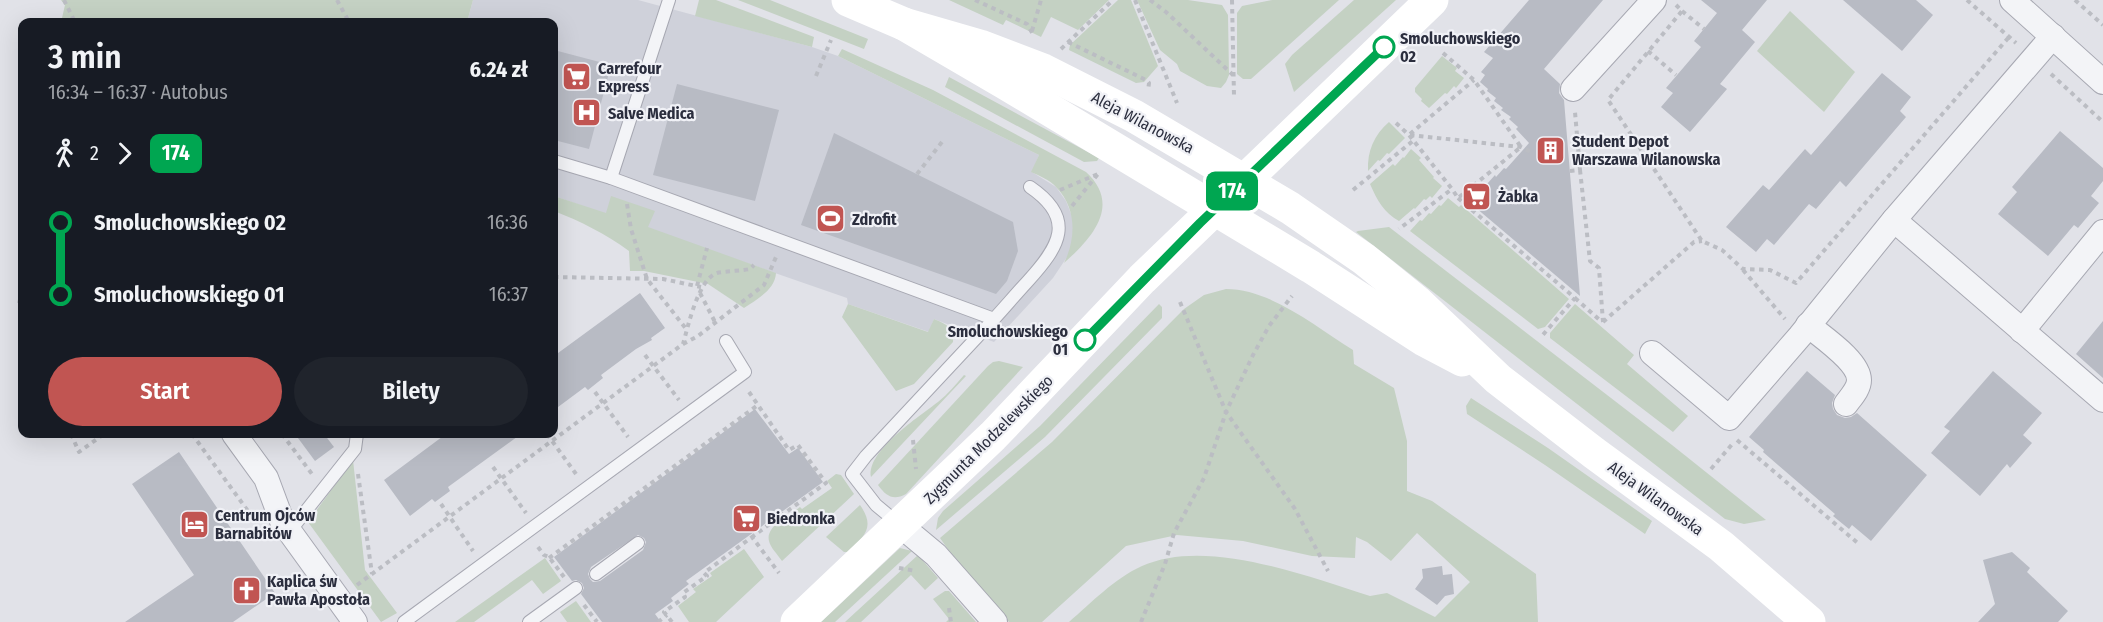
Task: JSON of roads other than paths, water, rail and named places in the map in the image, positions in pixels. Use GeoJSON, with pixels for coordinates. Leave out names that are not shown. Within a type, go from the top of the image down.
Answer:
{"type":"FeatureCollection","features":[{"type":"Feature","properties":{"kind":"main road","name":"Aleja Wilanowska"},"geometry":{"type":"LineString","coordinates":[[848,0],[904,24],[980,46],[1043,70],[1134,116],[1290,208],[1364,259],[1416,301],[1498,379],[1721,546],[1809,622]]}},
{"type":"Feature","properties":{"kind":"main road","name":"Zygmunta Modzelewskiego"},"geometry":{"type":"LineString","coordinates":[[797,622],[1019,410],[1142,279],[1214,208],[1432,0]]}},
{"type":"Feature","properties":{"kind":"main road","name":"Aleja Wilanowska"},"geometry":{"type":"LineString","coordinates":[[904,24],[1318,271],[1424,340],[1498,379]]}},
{"type":"Feature","properties":{"kind":"street"},"geometry":{"type":"LineString","coordinates":[[2012,0],[2103,82]]}},
{"type":"Feature","properties":{"kind":"street"},"geometry":{"type":"LineString","coordinates":[[1572,89],[1664,2]]}},
{"type":"Feature","properties":{"kind":"street"},"geometry":{"type":"LineString","coordinates":[[1652,353],[1728,418],[1894,220],[2053,36]]}},
{"type":"Feature","properties":{"kind":"street"},"geometry":{"type":"LineString","coordinates":[[1894,220],[2103,400]]}},
{"type":"Feature","properties":{"kind":"street"},"geometry":{"type":"LineString","coordinates":[[2022,331],[2103,232]]}},
{"type":"Feature","properties":{"kind":"street"},"geometry":{"type":"LineString","coordinates":[[1804,330],[1851,362],[1856,370],[1859,378],[1858,387],[1846,404]]}},
{"type":"Feature","properties":{"kind":"street"},"geometry":{"type":"LineString","coordinates":[[237,438],[266,478],[282,521],[355,622]]}},
{"type":"Feature","properties":{"kind":"street"},"geometry":{"type":"LineString","coordinates":[[900,525],[936,555],[995,622]]}},
{"type":"Feature","properties":{"kind":"lane"},"geometry":{"type":"LineString","coordinates":[[617,180],[669,0]]}},
{"type":"Feature","properties":{"kind":"lane"},"geometry":{"type":"LineString","coordinates":[[558,163],[617,180],[994,319]]}},
{"type":"Feature","properties":{"kind":"lane"},"geometry":{"type":"LineString","coordinates":[[900,525],[876,505],[852,474],[1048,258],[1059,230],[1058,223],[1047,199],[1030,187]]}},
{"type":"Feature","properties":{"kind":"lane"},"geometry":{"type":"LineString","coordinates":[[404,622],[745,372],[726,341]]}},
{"type":"Feature","properties":{"kind":"lane"},"geometry":{"type":"LineString","coordinates":[[290,531],[355,449],[356,438]]}},
{"type":"Feature","properties":{"kind":"lane"},"geometry":{"type":"LineString","coordinates":[[596,574],[639,543]]}},
{"type":"Feature","properties":{"kind":"lane"},"geometry":{"type":"LineString","coordinates":[[529,622],[576,588]]}},
{"type":"Feature","properties":{"kind":"place","name":"Smoluchowskiego 02"},"geometry":{"type":"Point","coordinates":[1384,47]}},
{"type":"Feature","properties":{"kind":"place","name":"Carrefour Express"},"geometry":{"type":"Point","coordinates":[577,77]}},
{"type":"Feature","properties":{"kind":"place","name":"Salve Medica"},"geometry":{"type":"Point","coordinates":[587,113]}},
{"type":"Feature","properties":{"kind":"place","name":"Student Depot Warszawa Wilanowska"},"geometry":{"type":"Point","coordinates":[1551,150]}},
{"type":"Feature","properties":{"kind":"place","name":"Żabka"},"geometry":{"type":"Point","coordinates":[1477,196]}},
{"type":"Feature","properties":{"kind":"place","name":"Zdrofit"},"geometry":{"type":"Point","coordinates":[831,219]}},
{"type":"Feature","properties":{"kind":"place","name":"Smoluchowskiego 01"},"geometry":{"type":"Point","coordinates":[1085,340]}},
{"type":"Feature","properties":{"kind":"place","name":"Biedronka"},"geometry":{"type":"Point","coordinates":[746,518]}},
{"type":"Feature","properties":{"kind":"place","name":"Centrum Ojców Barnabitów"},"geometry":{"type":"Point","coordinates":[194,524]}},
{"type":"Feature","properties":{"kind":"place","name":"Kaplica św Pawła Apostoła"},"geometry":{"type":"Point","coordinates":[246,590]}}]}
